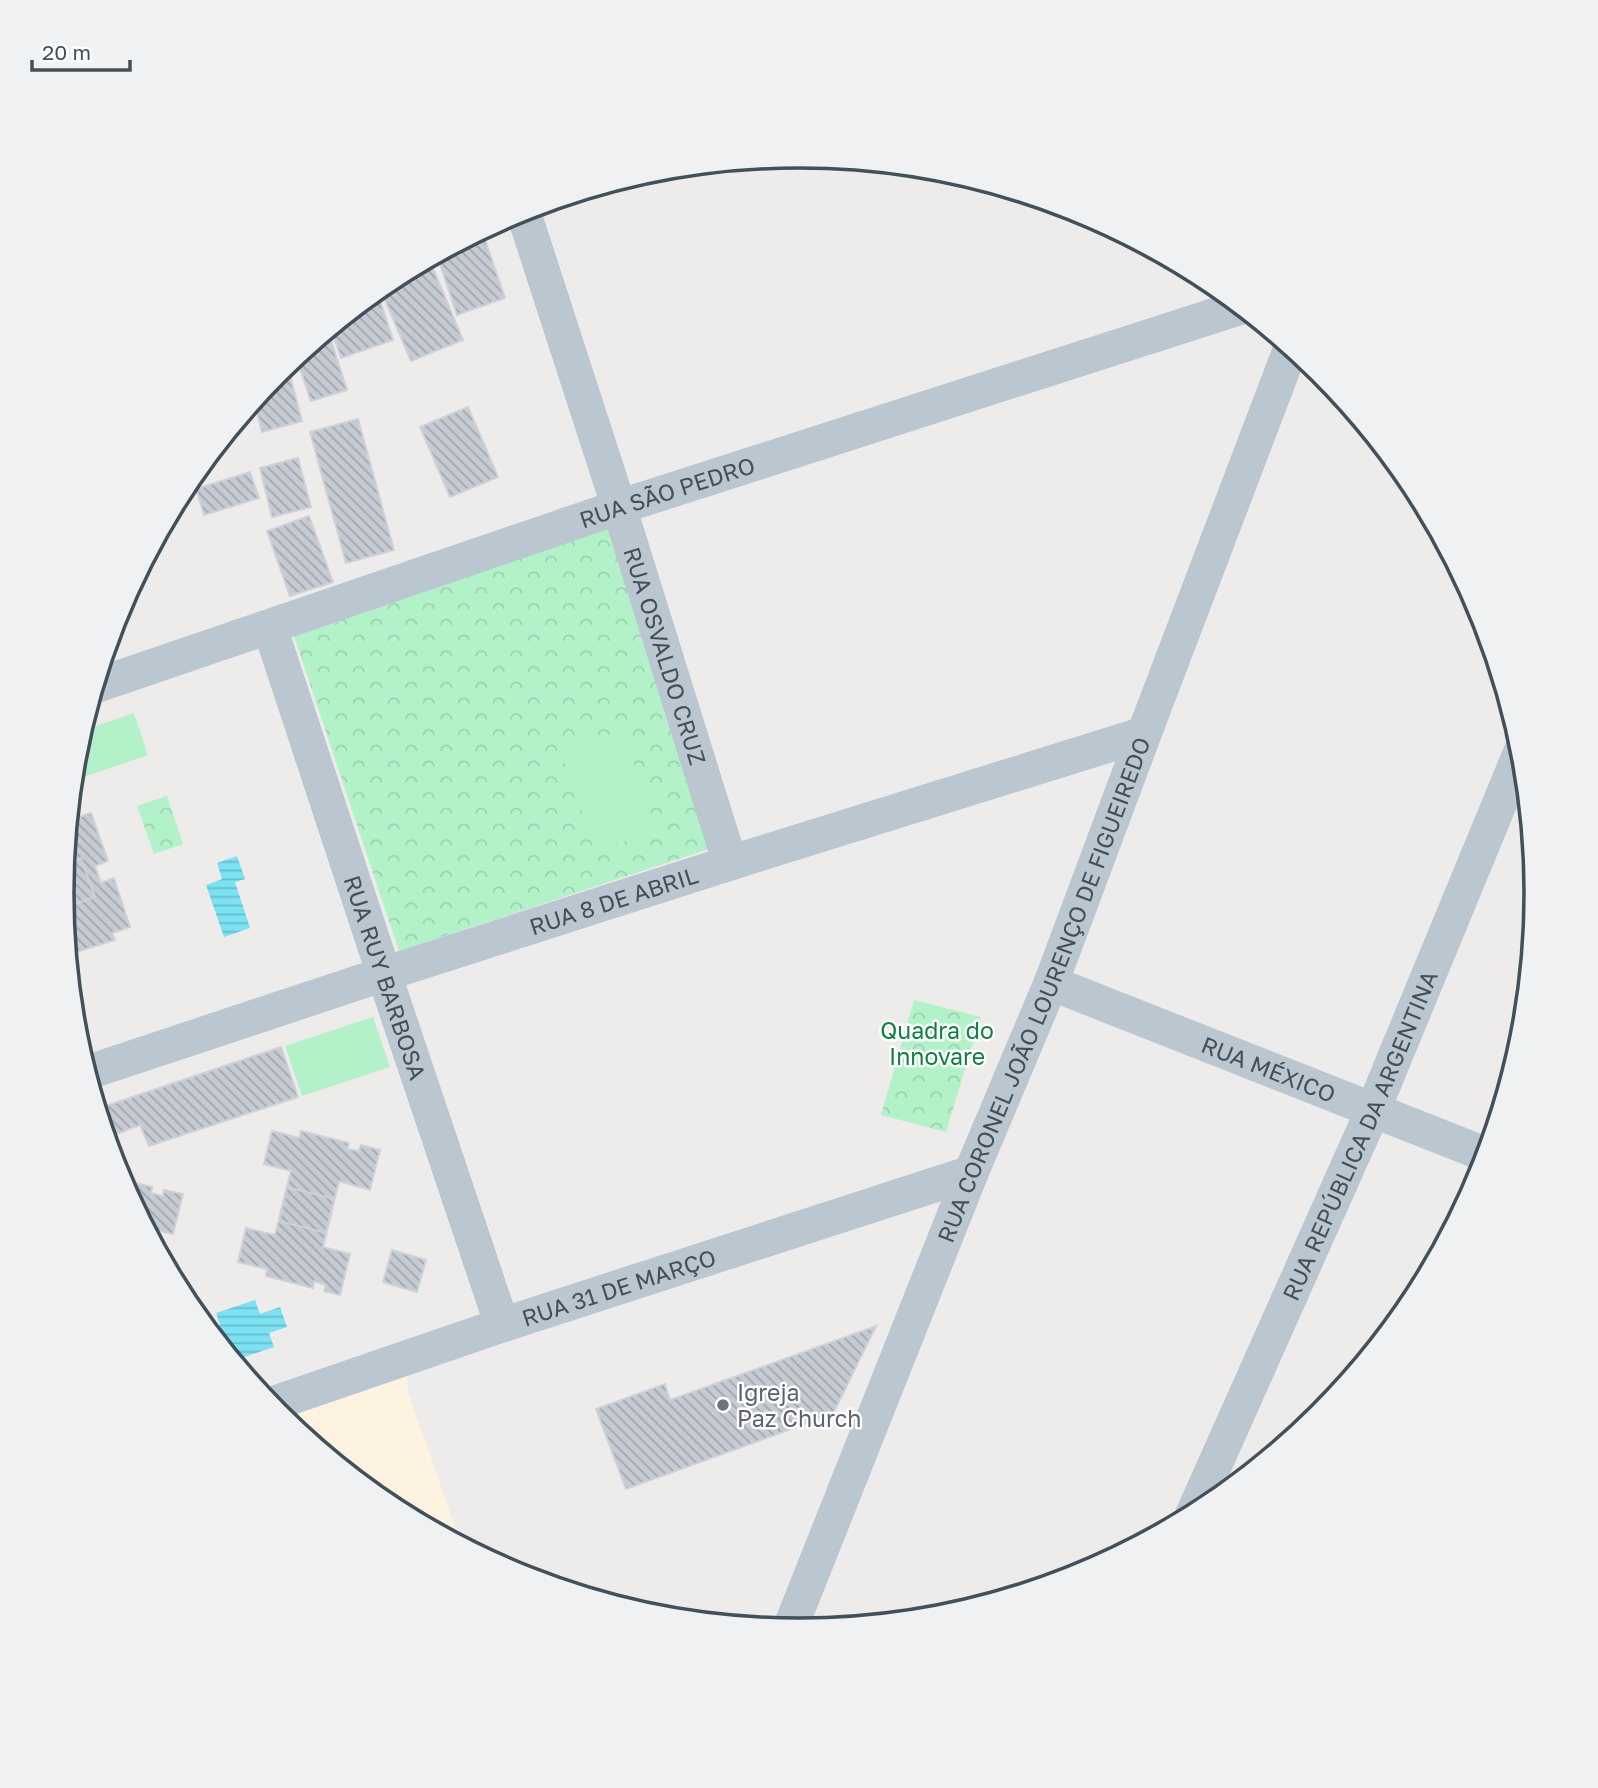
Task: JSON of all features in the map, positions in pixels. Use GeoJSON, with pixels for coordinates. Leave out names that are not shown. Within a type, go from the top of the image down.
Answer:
{"type":"FeatureCollection","features":[{"type":"Feature","properties":{"kind":"street","name":"RUA OSVALDO CRUZ"},"geometry":{"type":"LineString","coordinates":[[527,222],[620,507],[730,863]]}},
{"type":"Feature","properties":{"kind":"street","name":"RUA SÃO PEDRO"},"geometry":{"type":"LineString","coordinates":[[105,684],[620,507],[1230,310]]}},
{"type":"Feature","properties":{"kind":"street","name":"RUA CORONEL JOÃO LOURENÇO DE FIGUEIREDO"},"geometry":{"type":"LineString","coordinates":[[794,1619],[971,1172],[1052,983],[1288,359]]}},
{"type":"Feature","properties":{"kind":"street","name":"RUA RUY BARBOSA"},"geometry":{"type":"LineString","coordinates":[[270,628],[502,1325]]}},
{"type":"Feature","properties":{"kind":"street","name":"RUA 8 DE ABRIL"},"geometry":{"type":"LineString","coordinates":[[95,1070],[730,863],[1144,734]]}},
{"type":"Feature","properties":{"kind":"street","name":"RUA REPÚBLICA DA ARGENTINA"},"geometry":{"type":"LineString","coordinates":[[1200,1498],[1373,1110],[1514,769]]}},
{"type":"Feature","properties":{"kind":"street","name":"RUA MÉXICO"},"geometry":{"type":"LineString","coordinates":[[1052,983],[1477,1151]]}},
{"type":"Feature","properties":{"kind":"street","name":"RUA 31 DE MARÇO"},"geometry":{"type":"LineString","coordinates":[[280,1401],[502,1325],[971,1172]]}},
{"type":"Feature","properties":{"kind":"shaded area"},"geometry":{"type":"Polygon","coordinates":[[[406,1364],[408,1392],[457,1534],[357,1470],[289,1410],[406,1364]]]}},
{"type":"Feature","properties":{"kind":"green space"},"geometry":{"type":"Polygon","coordinates":[[[607,523],[715,847],[399,951],[291,627],[607,523]]]}},
{"type":"Feature","properties":{"kind":"green space"},"geometry":{"type":"Polygon","coordinates":[[[134,713],[148,755],[83,777],[93,727],[134,713]]]}},
{"type":"Feature","properties":{"kind":"green space"},"geometry":{"type":"Polygon","coordinates":[[[623,732],[657,830],[596,851],[561,753],[623,732]]]}},
{"type":"Feature","properties":{"kind":"green space"},"geometry":{"type":"Polygon","coordinates":[[[167,796],[183,844],[154,854],[137,806],[167,796]]]}},
{"type":"Feature","properties":{"kind":"green space","name":"Quadra do Innovare"},"geometry":{"type":"Polygon","coordinates":[[[914,1000],[981,1017],[946,1132],[881,1115],[914,1000]]]}},
{"type":"Feature","properties":{"kind":"green space"},"geometry":{"type":"Polygon","coordinates":[[[373,1017],[390,1067],[302,1096],[285,1046],[373,1017]]]}},
{"type":"Feature","properties":{"kind":"water"},"geometry":{"type":"Polygon","coordinates":[[[237,856],[245,879],[235,882],[250,928],[224,937],[206,885],[222,879],[217,863],[237,856]]]}},
{"type":"Feature","properties":{"kind":"water"},"geometry":{"type":"Polygon","coordinates":[[[255,1300],[260,1314],[280,1307],[287,1327],[269,1333],[274,1347],[242,1358],[218,1329],[221,1328],[216,1313],[255,1300]]]}},
{"type":"Feature","properties":{"kind":"building"},"geometry":{"type":"Polygon","coordinates":[[[485,240],[505,298],[457,315],[440,264],[485,240]]]}},
{"type":"Feature","properties":{"kind":"building"},"geometry":{"type":"Polygon","coordinates":[[[433,268],[463,340],[411,361],[385,299],[433,268]]]}},
{"type":"Feature","properties":{"kind":"building"},"geometry":{"type":"Polygon","coordinates":[[[381,302],[393,340],[341,358],[334,338],[381,302]]]}},
{"type":"Feature","properties":{"kind":"building"},"geometry":{"type":"Polygon","coordinates":[[[331,340],[347,390],[311,401],[300,368],[331,340]]]}},
{"type":"Feature","properties":{"kind":"building"},"geometry":{"type":"Polygon","coordinates":[[[290,377],[302,421],[262,432],[257,413],[290,377]]]}},
{"type":"Feature","properties":{"kind":"building"},"geometry":{"type":"Polygon","coordinates":[[[468,407],[498,477],[450,497],[420,427],[468,407]]]}},
{"type":"Feature","properties":{"kind":"building"},"geometry":{"type":"Polygon","coordinates":[[[358,419],[394,550],[346,563],[310,432],[358,419]]]}},
{"type":"Feature","properties":{"kind":"building"},"geometry":{"type":"Polygon","coordinates":[[[298,458],[311,507],[272,517],[260,468],[298,458]]]}},
{"type":"Feature","properties":{"kind":"building"},"geometry":{"type":"Polygon","coordinates":[[[250,472],[259,498],[204,515],[198,488],[250,472]]]}},
{"type":"Feature","properties":{"kind":"building"},"geometry":{"type":"Polygon","coordinates":[[[309,516],[333,582],[290,596],[267,531],[309,516]]]}},
{"type":"Feature","properties":{"kind":"building"},"geometry":{"type":"Polygon","coordinates":[[[91,813],[108,861],[95,866],[101,883],[114,878],[130,927],[112,933],[115,940],[76,952],[74,894],[78,817],[91,813]]]}},
{"type":"Feature","properties":{"kind":"building"},"geometry":{"type":"Polygon","coordinates":[[[81,858],[95,897],[74,904],[74,894],[75,860],[81,858]]]}},
{"type":"Feature","properties":{"kind":"building"},"geometry":{"type":"Polygon","coordinates":[[[281,1047],[298,1097],[149,1146],[140,1125],[115,1135],[106,1106],[281,1047]]]}},
{"type":"Feature","properties":{"kind":"building"},"geometry":{"type":"Polygon","coordinates":[[[272,1131],[299,1138],[301,1131],[349,1143],[347,1149],[359,1151],[361,1145],[380,1150],[370,1190],[339,1181],[323,1247],[350,1254],[340,1295],[324,1291],[326,1285],[314,1281],[313,1288],[266,1276],[267,1269],[238,1262],[246,1228],[275,1235],[291,1171],[264,1164],[272,1131]]]}},
{"type":"Feature","properties":{"kind":"building"},"geometry":{"type":"Polygon","coordinates":[[[134,1183],[152,1187],[151,1193],[163,1196],[164,1190],[183,1194],[173,1234],[156,1230],[134,1183]]]}},
{"type":"Feature","properties":{"kind":"building"},"geometry":{"type":"Polygon","coordinates":[[[287,1187],[334,1199],[326,1233],[279,1221],[287,1187]]]}},
{"type":"Feature","properties":{"kind":"building"},"geometry":{"type":"Polygon","coordinates":[[[392,1250],[426,1260],[417,1292],[383,1282],[392,1250]]]}},
{"type":"Feature","properties":{"kind":"building","name":"Igreja Paz Church"},"geometry":{"type":"Polygon","coordinates":[[[876,1326],[833,1414],[626,1489],[596,1409],[665,1384],[670,1400],[876,1326]]]}},
{"type":"Feature","properties":{"kind":"place","name":"Igreja Paz Church"},"geometry":{"type":"Point","coordinates":[723,1405]}}]}
